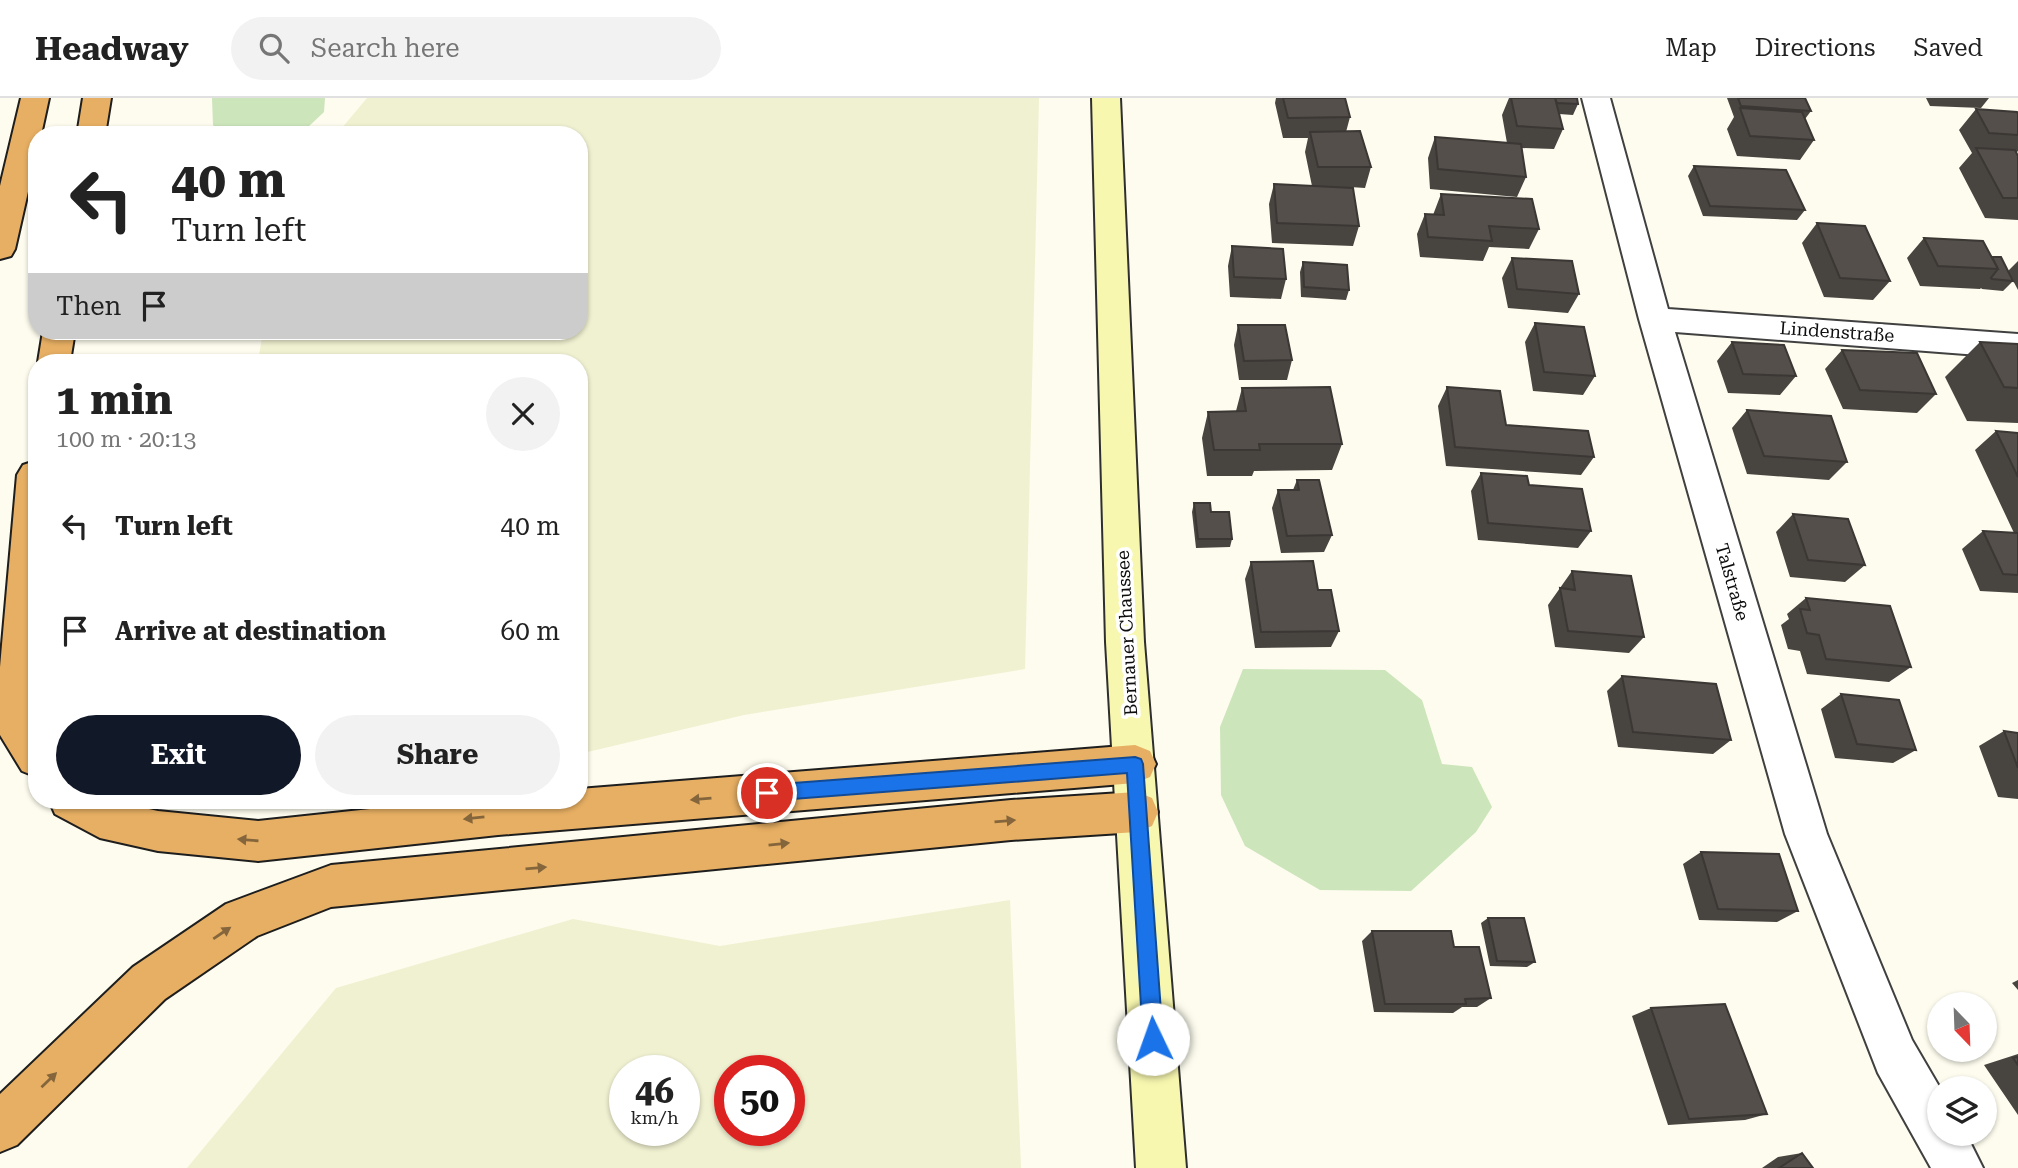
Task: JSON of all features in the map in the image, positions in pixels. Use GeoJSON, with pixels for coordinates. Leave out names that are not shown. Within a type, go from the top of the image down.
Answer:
{"type":"FeatureCollection","features":[{"type":"Feature","properties":{"kind":"highway"},"geometry":{"type":"LineString","coordinates":[[29,126],[35,98]]}},
{"type":"Feature","properties":{"kind":"highway"},"geometry":{"type":"LineString","coordinates":[[92,126],[97,98]]}},
{"type":"Feature","properties":{"kind":"highway"},"geometry":{"type":"LineString","coordinates":[[0,249],[28,128]]}},
{"type":"Feature","properties":{"kind":"highway"},"geometry":{"type":"LineString","coordinates":[[0,673],[28,516]]}},
{"type":"Feature","properties":{"kind":"highway"},"geometry":{"type":"LineString","coordinates":[[28,567],[15,724],[28,744]]}},
{"type":"Feature","properties":{"kind":"highway"},"geometry":{"type":"LineString","coordinates":[[588,808],[1135,764]]}},
{"type":"Feature","properties":{"kind":"highway"},"geometry":{"type":"LineString","coordinates":[[85,809],[100,818],[158,831],[258,841],[576,809]]}},
{"type":"Feature","properties":{"kind":"highway"},"geometry":{"type":"LineString","coordinates":[[0,1128],[149,982],[242,920],[331,886],[638,859],[1011,820],[1137,812]]}},
{"type":"Feature","properties":{"kind":"main road","name":"Bernauer Chaussee"},"geometry":{"type":"LineString","coordinates":[[1106,98],[1125,642],[1161,1168]]}},
{"type":"Feature","properties":{"kind":"street","name":"Talstraße"},"geometry":{"type":"LineString","coordinates":[[1596,98],[1655,319],[1805,834],[1895,1056],[1958,1168]]}},
{"type":"Feature","properties":{"kind":"street","name":"Lindenstraße"},"geometry":{"type":"LineString","coordinates":[[1655,319],[2018,346]]}},
{"type":"Feature","properties":{"kind":"green space"},"geometry":{"type":"Polygon","coordinates":[[[212,98],[325,98],[324,112],[309,126],[213,125],[212,98]]]}},
{"type":"Feature","properties":{"kind":"green space"},"geometry":{"type":"Polygon","coordinates":[[[367,98],[1039,98],[1025,669],[744,715],[588,752],[588,354],[259,354],[262,340],[588,340],[588,126],[344,126],[367,98]]]}},
{"type":"Feature","properties":{"kind":"green space"},"geometry":{"type":"Polygon","coordinates":[[[1243,669],[1385,670],[1422,700],[1442,764],[1472,767],[1492,807],[1476,832],[1411,891],[1320,890],[1245,846],[1221,795],[1220,727],[1243,669]]]}},
{"type":"Feature","properties":{"kind":"green space"},"geometry":{"type":"Polygon","coordinates":[[[1010,900],[1021,1168],[187,1168],[336,988],[573,919],[720,946],[1010,900]]]}},
{"type":"Feature","properties":{"kind":"building"},"geometry":{"type":"Polygon","coordinates":[[[1283,98],[1345,98],[1350,117],[1288,118],[1283,98]]]}},
{"type":"Feature","properties":{"kind":"building"},"geometry":{"type":"Polygon","coordinates":[[[1511,98],[1555,98],[1563,129],[1517,126],[1511,98]]]}},
{"type":"Feature","properties":{"kind":"building"},"geometry":{"type":"Polygon","coordinates":[[[1555,98],[1577,98],[1578,104],[1557,103],[1555,98]]]}},
{"type":"Feature","properties":{"kind":"building"},"geometry":{"type":"Polygon","coordinates":[[[1738,98],[1805,98],[1811,111],[1741,106],[1738,98]]]}},
{"type":"Feature","properties":{"kind":"building"},"geometry":{"type":"Polygon","coordinates":[[[1740,108],[1802,112],[1814,140],[1750,136],[1740,108]]]}},
{"type":"Feature","properties":{"kind":"building"},"geometry":{"type":"Polygon","coordinates":[[[1976,109],[2017,112],[2018,135],[1989,133],[1976,109]]]}},
{"type":"Feature","properties":{"kind":"building"},"geometry":{"type":"Polygon","coordinates":[[[1360,131],[1371,167],[1318,167],[1310,132],[1360,131]]]}},
{"type":"Feature","properties":{"kind":"building"},"geometry":{"type":"Polygon","coordinates":[[[1435,137],[1521,144],[1526,177],[1438,169],[1435,137]]]}},
{"type":"Feature","properties":{"kind":"building"},"geometry":{"type":"Polygon","coordinates":[[[1976,148],[2015,150],[2018,156],[2018,198],[2003,198],[1976,148]]]}},
{"type":"Feature","properties":{"kind":"building"},"geometry":{"type":"Polygon","coordinates":[[[1694,166],[1786,170],[1805,210],[1710,206],[1694,166]]]}},
{"type":"Feature","properties":{"kind":"building"},"geometry":{"type":"Polygon","coordinates":[[[1274,184],[1353,188],[1359,226],[1277,223],[1274,184]]]}},
{"type":"Feature","properties":{"kind":"building"},"geometry":{"type":"Polygon","coordinates":[[[1441,194],[1532,199],[1539,229],[1489,226],[1492,241],[1428,237],[1425,214],[1444,215],[1441,194]]]}},
{"type":"Feature","properties":{"kind":"building"},"geometry":{"type":"Polygon","coordinates":[[[1817,223],[1865,226],[1890,281],[1840,278],[1817,223]]]}},
{"type":"Feature","properties":{"kind":"building"},"geometry":{"type":"Polygon","coordinates":[[[1924,238],[1983,241],[1998,269],[1938,266],[1924,238]]]}},
{"type":"Feature","properties":{"kind":"building"},"geometry":{"type":"Polygon","coordinates":[[[1232,246],[1283,249],[1286,279],[1234,277],[1232,246]]]}},
{"type":"Feature","properties":{"kind":"building"},"geometry":{"type":"Polygon","coordinates":[[[1992,257],[2001,257],[2013,281],[1991,278],[1998,269],[1992,257]]]}},
{"type":"Feature","properties":{"kind":"building"},"geometry":{"type":"Polygon","coordinates":[[[1512,258],[1572,261],[1579,294],[1517,289],[1512,258]]]}},
{"type":"Feature","properties":{"kind":"building"},"geometry":{"type":"Polygon","coordinates":[[[1303,262],[1347,265],[1349,290],[1304,287],[1303,262]]]}},
{"type":"Feature","properties":{"kind":"building"},"geometry":{"type":"Polygon","coordinates":[[[1535,323],[1584,327],[1595,376],[1544,372],[1535,323]]]}},
{"type":"Feature","properties":{"kind":"building"},"geometry":{"type":"Polygon","coordinates":[[[1238,325],[1285,325],[1292,360],[1244,361],[1238,325]]]}},
{"type":"Feature","properties":{"kind":"building"},"geometry":{"type":"Polygon","coordinates":[[[1732,342],[1784,345],[1796,376],[1743,374],[1732,342]]]}},
{"type":"Feature","properties":{"kind":"building"},"geometry":{"type":"Polygon","coordinates":[[[1980,342],[2018,344],[2018,388],[2004,387],[1980,342]]]}},
{"type":"Feature","properties":{"kind":"building"},"geometry":{"type":"Polygon","coordinates":[[[1842,350],[1917,353],[1936,394],[1860,390],[1842,350]]]}},
{"type":"Feature","properties":{"kind":"building"},"geometry":{"type":"Polygon","coordinates":[[[1330,387],[1342,444],[1259,444],[1260,450],[1214,450],[1208,412],[1246,411],[1242,388],[1330,387]]]}},
{"type":"Feature","properties":{"kind":"building"},"geometry":{"type":"Polygon","coordinates":[[[1447,387],[1500,391],[1506,425],[1588,431],[1594,457],[1455,447],[1447,387]]]}},
{"type":"Feature","properties":{"kind":"building"},"geometry":{"type":"Polygon","coordinates":[[[1747,410],[1831,416],[1847,462],[1764,456],[1747,410]]]}},
{"type":"Feature","properties":{"kind":"building"},"geometry":{"type":"Polygon","coordinates":[[[1996,431],[2018,433],[2018,477],[1996,431]]]}},
{"type":"Feature","properties":{"kind":"building"},"geometry":{"type":"Polygon","coordinates":[[[1481,473],[1527,476],[1529,485],[1582,489],[1591,531],[1488,523],[1481,473]]]}},
{"type":"Feature","properties":{"kind":"building"},"geometry":{"type":"Polygon","coordinates":[[[1297,480],[1319,480],[1332,535],[1287,536],[1278,490],[1299,490],[1297,480]]]}},
{"type":"Feature","properties":{"kind":"building"},"geometry":{"type":"Polygon","coordinates":[[[1194,503],[1210,503],[1211,512],[1229,512],[1232,539],[1198,539],[1194,503]]]}},
{"type":"Feature","properties":{"kind":"building"},"geometry":{"type":"Polygon","coordinates":[[[1793,514],[1848,519],[1865,565],[1808,560],[1793,514]]]}},
{"type":"Feature","properties":{"kind":"building"},"geometry":{"type":"Polygon","coordinates":[[[1983,531],[2018,533],[2018,575],[2003,574],[1983,531]]]}},
{"type":"Feature","properties":{"kind":"building"},"geometry":{"type":"Polygon","coordinates":[[[1313,561],[1318,590],[1331,590],[1339,631],[1261,632],[1251,562],[1313,561]]]}},
{"type":"Feature","properties":{"kind":"building"},"geometry":{"type":"Polygon","coordinates":[[[1572,571],[1631,576],[1644,637],[1568,631],[1560,588],[1575,590],[1572,571]]]}},
{"type":"Feature","properties":{"kind":"building"},"geometry":{"type":"Polygon","coordinates":[[[1806,598],[1890,606],[1911,667],[1826,659],[1819,635],[1807,633],[1800,609],[1810,610],[1806,598]]]}},
{"type":"Feature","properties":{"kind":"building"},"geometry":{"type":"Polygon","coordinates":[[[1622,676],[1716,684],[1731,740],[1633,732],[1622,676]]]}},
{"type":"Feature","properties":{"kind":"building"},"geometry":{"type":"Polygon","coordinates":[[[1841,694],[1899,700],[1916,750],[1857,744],[1841,694]]]}},
{"type":"Feature","properties":{"kind":"building"},"geometry":{"type":"Polygon","coordinates":[[[2004,731],[2018,733],[2018,768],[2004,731]]]}},
{"type":"Feature","properties":{"kind":"building"},"geometry":{"type":"Polygon","coordinates":[[[1701,852],[1779,854],[1798,911],[1718,909],[1701,852]]]}},
{"type":"Feature","properties":{"kind":"building"},"geometry":{"type":"Polygon","coordinates":[[[1488,918],[1524,918],[1535,962],[1497,961],[1488,918]]]}},
{"type":"Feature","properties":{"kind":"building"},"geometry":{"type":"Polygon","coordinates":[[[1372,931],[1451,931],[1454,947],[1479,947],[1491,998],[1465,999],[1466,1004],[1385,1004],[1372,931]]]}},
{"type":"Feature","properties":{"kind":"building"},"geometry":{"type":"Polygon","coordinates":[[[1725,1004],[1767,1114],[1689,1119],[1651,1008],[1725,1004]]]}},
{"type":"Feature","properties":{"kind":"building"},"geometry":{"type":"Polygon","coordinates":[[[1802,1153],[1813,1168],[1779,1168],[1802,1153]]]}},
{"type":"Feature","properties":{"kind":"route"},"geometry":{"type":"LineString","coordinates":[[767,793],[1135,764],[1153,1039]]}}]}
